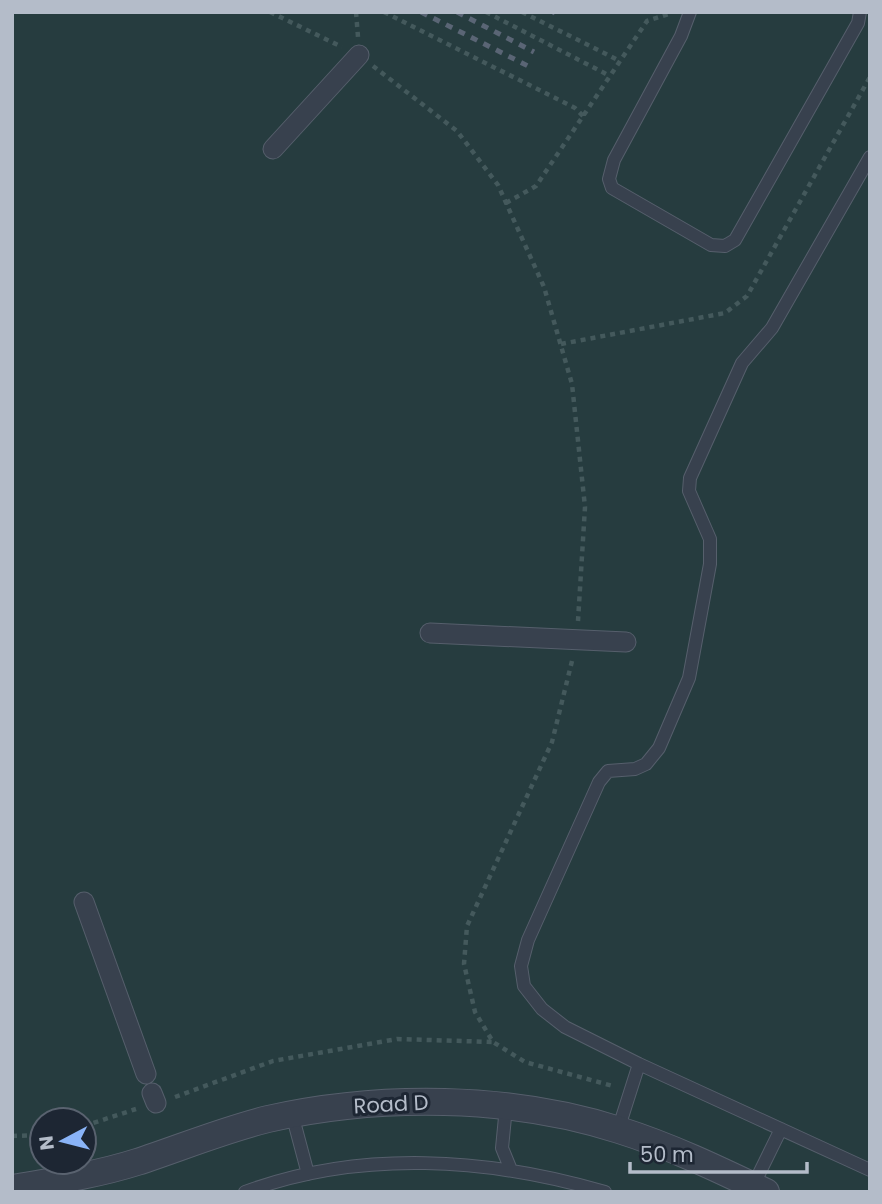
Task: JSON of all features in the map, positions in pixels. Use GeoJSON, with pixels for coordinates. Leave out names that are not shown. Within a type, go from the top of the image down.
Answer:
{"type":"FeatureCollection","features":[{"type":"Feature","properties":{"kind":"street"},"geometry":{"type":"LineString","coordinates":[[273,149],[359,55]]}},
{"type":"Feature","properties":{"kind":"street"},"geometry":{"type":"LineString","coordinates":[[430,633],[626,642]]}},
{"type":"Feature","properties":{"kind":"street"},"geometry":{"type":"LineString","coordinates":[[84,902],[146,1074]]}},
{"type":"Feature","properties":{"kind":"street","name":"Road D"},"geometry":{"type":"LineString","coordinates":[[18,1189],[97,1174],[241,1126],[292,1114],[346,1106],[408,1102],[506,1107],[618,1130],[682,1153],[757,1190]]}},
{"type":"Feature","properties":{"kind":"lane"},"geometry":{"type":"LineString","coordinates":[[690,12],[681,36],[614,160],[609,178],[612,188],[711,245],[725,246],[735,240],[778,167],[858,23],[860,12]]}},
{"type":"Feature","properties":{"kind":"lane"},"geometry":{"type":"LineString","coordinates":[[870,157],[772,328],[743,363],[690,478],[689,491],[710,539],[710,564],[689,678],[659,748],[646,764],[635,769],[608,771],[599,782],[528,940],[521,966],[524,986],[542,1009],[565,1027],[870,1170]]}},
{"type":"Feature","properties":{"kind":"lane"},"geometry":{"type":"LineString","coordinates":[[618,1130],[639,1064]]}},
{"type":"Feature","properties":{"kind":"lane"},"geometry":{"type":"LineString","coordinates":[[506,1107],[502,1148],[511,1170]]}},
{"type":"Feature","properties":{"kind":"lane"},"geometry":{"type":"LineString","coordinates":[[292,1114],[308,1174]]}},
{"type":"Feature","properties":{"kind":"lane"},"geometry":{"type":"LineString","coordinates":[[757,1190],[780,1129]]}},
{"type":"Feature","properties":{"kind":"lane"},"geometry":{"type":"LineString","coordinates":[[245,1192],[275,1181],[308,1174],[412,1163],[445,1163],[511,1170],[555,1178],[605,1192]]}},
{"type":"Feature","properties":{"kind":"path"},"geometry":{"type":"LineString","coordinates":[[270,12],[359,55],[457,131],[498,185],[544,287],[572,384],[585,507],[578,640],[552,742],[467,926],[464,964],[475,1013],[494,1042],[525,1062],[613,1087]]}},
{"type":"Feature","properties":{"kind":"path"},"geometry":{"type":"LineString","coordinates":[[384,12],[575,108],[583,116]]}},
{"type":"Feature","properties":{"kind":"path"},"geometry":{"type":"LineString","coordinates":[[486,12],[610,76]]}},
{"type":"Feature","properties":{"kind":"path"},"geometry":{"type":"LineString","coordinates":[[522,12],[620,61]]}},
{"type":"Feature","properties":{"kind":"path"},"geometry":{"type":"LineString","coordinates":[[506,202],[536,186],[647,21],[673,13]]}},
{"type":"Feature","properties":{"kind":"path"},"geometry":{"type":"LineString","coordinates":[[561,344],[725,313],[747,296],[870,77]]}},
{"type":"Feature","properties":{"kind":"path"},"geometry":{"type":"LineString","coordinates":[[98,1120],[154,1098],[273,1061],[397,1039],[494,1042]]}},
{"type":"Feature","properties":{"kind":"green space"},"geometry":{"type":"Polygon","coordinates":[[[12,12],[870,12],[870,1192],[12,1192],[12,12]]]}},
{"type":"Feature","properties":{"kind":"railway"},"geometry":{"type":"LineString","coordinates":[[421,12],[528,66]]}},
{"type":"Feature","properties":{"kind":"railway"},"geometry":{"type":"LineString","coordinates":[[457,12],[534,52]]}}]}
